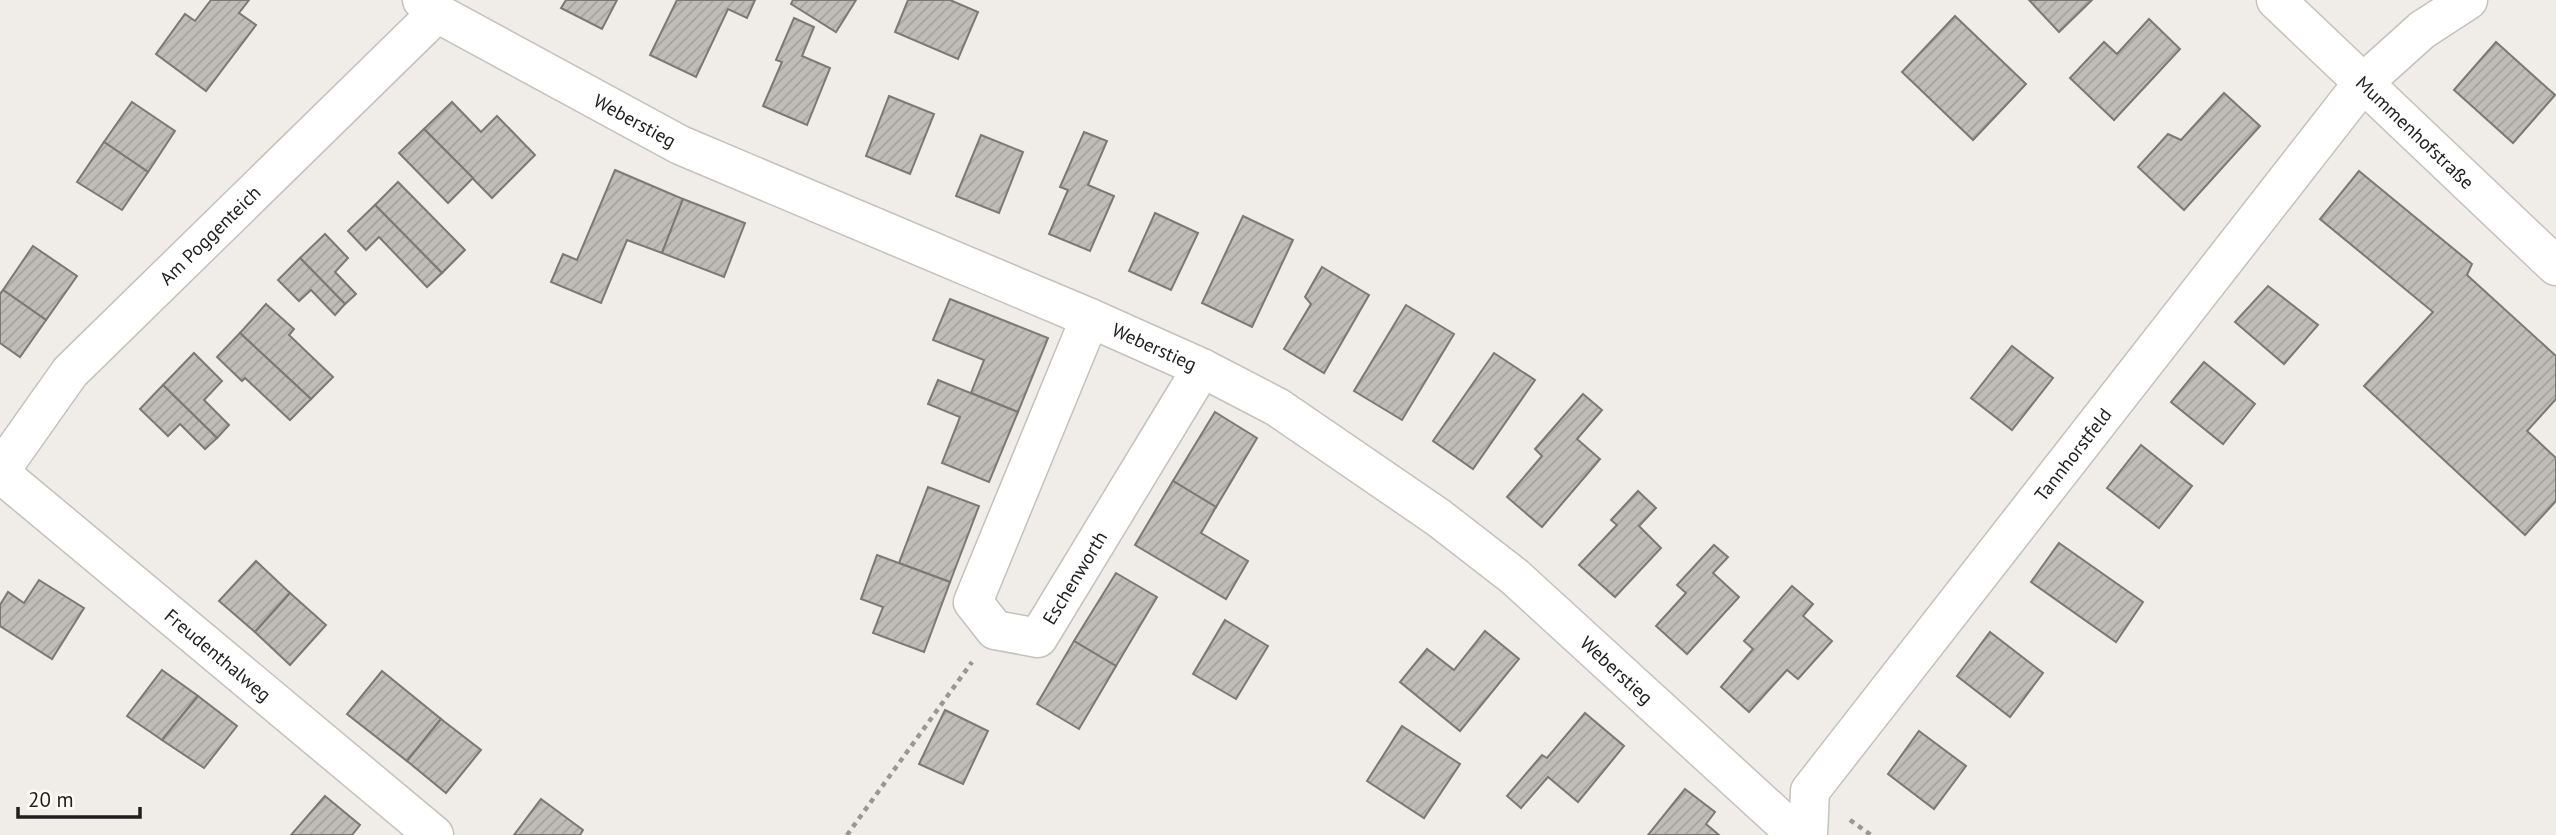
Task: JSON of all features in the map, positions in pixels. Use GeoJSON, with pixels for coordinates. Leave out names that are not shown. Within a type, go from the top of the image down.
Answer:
{"type":"FeatureCollection","features":[{"type":"Feature","properties":{"kind":"street","name":"Mummenhofstraße"},"geometry":{"type":"LineString","coordinates":[[2276,0],[2556,266]]}},
{"type":"Feature","properties":{"kind":"street","name":"Tannhorstfeld"},"geometry":{"type":"LineString","coordinates":[[1808,835],[1810,791],[2362,84],[2421,30],[2468,0]]}},
{"type":"Feature","properties":{"kind":"street","name":"Weberstieg"},"geometry":{"type":"LineString","coordinates":[[429,7],[680,145],[1090,318],[1277,407],[1439,518],[1515,577],[1797,835]]}},
{"type":"Feature","properties":{"kind":"street","name":"Am Poggenteich"},"geometry":{"type":"LineString","coordinates":[[0,472],[70,372],[429,7]]}},
{"type":"Feature","properties":{"kind":"street"},"geometry":{"type":"LineString","coordinates":[[995,630],[974,602],[1090,318]]}},
{"type":"Feature","properties":{"kind":"street","name":"Eschenworth"},"geometry":{"type":"LineString","coordinates":[[995,630],[1038,638],[1202,369]]}},
{"type":"Feature","properties":{"kind":"street","name":"Freudenthalweg"},"geometry":{"type":"LineString","coordinates":[[0,472],[434,835]]}},
{"type":"Feature","properties":{"kind":"path"},"geometry":{"type":"LineString","coordinates":[[847,835],[995,630]]}},
{"type":"Feature","properties":{"kind":"building"},"geometry":{"type":"Polygon","coordinates":[[[211,0],[249,0],[239,13],[256,25],[206,91],[156,54],[185,14],[195,21],[211,0]]]}},
{"type":"Feature","properties":{"kind":"building"},"geometry":{"type":"Polygon","coordinates":[[[566,0],[617,0],[602,29],[561,8],[566,0]]]}},
{"type":"Feature","properties":{"kind":"building"},"geometry":{"type":"Polygon","coordinates":[[[677,0],[755,0],[747,18],[728,9],[696,77],[650,55],[677,0]]]}},
{"type":"Feature","properties":{"kind":"building"},"geometry":{"type":"Polygon","coordinates":[[[793,0],[856,0],[836,32],[791,4],[793,0]]]}},
{"type":"Feature","properties":{"kind":"building"},"geometry":{"type":"Polygon","coordinates":[[[908,0],[950,0],[978,12],[958,59],[895,32],[908,0]]]}},
{"type":"Feature","properties":{"kind":"building"},"geometry":{"type":"Polygon","coordinates":[[[2029,0],[2092,0],[2059,32],[2029,0]]]}},
{"type":"Feature","properties":{"kind":"building"},"geometry":{"type":"Polygon","coordinates":[[[1955,16],[2026,84],[1973,140],[1902,72],[1955,16]]]}},
{"type":"Feature","properties":{"kind":"building"},"geometry":{"type":"Polygon","coordinates":[[[794,18],[814,27],[802,56],[830,68],[807,125],[763,106],[782,62],[776,60],[794,18]]]}},
{"type":"Feature","properties":{"kind":"building"},"geometry":{"type":"Polygon","coordinates":[[[2149,19],[2180,49],[2114,120],[2070,78],[2104,42],[2117,54],[2149,19]]]}},
{"type":"Feature","properties":{"kind":"building"},"geometry":{"type":"Polygon","coordinates":[[[2496,42],[2555,95],[2513,143],[2454,90],[2496,42]]]}},
{"type":"Feature","properties":{"kind":"building"},"geometry":{"type":"Polygon","coordinates":[[[2224,93],[2260,126],[2184,210],[2138,167],[2168,134],[2181,140],[2224,93]]]}},
{"type":"Feature","properties":{"kind":"building"},"geometry":{"type":"Polygon","coordinates":[[[889,96],[934,114],[910,174],[866,156],[889,96]]]}},
{"type":"Feature","properties":{"kind":"building"},"geometry":{"type":"Polygon","coordinates":[[[132,102],[175,131],[148,172],[104,142],[132,102]]]}},
{"type":"Feature","properties":{"kind":"building"},"geometry":{"type":"Polygon","coordinates":[[[452,102],[481,132],[497,116],[535,155],[492,198],[424,129],[452,102]]]}},
{"type":"Feature","properties":{"kind":"building"},"geometry":{"type":"Polygon","coordinates":[[[424,129],[473,178],[448,203],[399,153],[424,129]]]}},
{"type":"Feature","properties":{"kind":"building"},"geometry":{"type":"Polygon","coordinates":[[[1084,132],[1107,141],[1088,185],[1114,196],[1090,251],[1049,234],[1068,190],[1060,187],[1084,132]]]}},
{"type":"Feature","properties":{"kind":"building"},"geometry":{"type":"Polygon","coordinates":[[[981,135],[1023,152],[999,213],[956,196],[981,135]]]}},
{"type":"Feature","properties":{"kind":"building"},"geometry":{"type":"Polygon","coordinates":[[[104,142],[148,172],[122,210],[77,182],[104,142]]]}},
{"type":"Feature","properties":{"kind":"building"},"geometry":{"type":"Polygon","coordinates":[[[615,170],[683,199],[662,253],[627,240],[601,303],[551,282],[563,254],[577,260],[615,170]]]}},
{"type":"Feature","properties":{"kind":"building"},"geometry":{"type":"Polygon","coordinates":[[[2359,171],[2472,264],[2467,275],[2556,356],[2556,399],[2527,431],[2556,458],[2556,501],[2525,535],[2364,386],[2433,312],[2320,219],[2359,171]]]}},
{"type":"Feature","properties":{"kind":"building"},"geometry":{"type":"Polygon","coordinates":[[[398,182],[465,250],[442,273],[375,205],[398,182]]]}},
{"type":"Feature","properties":{"kind":"building"},"geometry":{"type":"Polygon","coordinates":[[[683,199],[745,223],[724,277],[662,253],[683,199]]]}},
{"type":"Feature","properties":{"kind":"building"},"geometry":{"type":"Polygon","coordinates":[[[375,205],[442,273],[427,287],[379,237],[366,250],[348,231],[375,205]]]}},
{"type":"Feature","properties":{"kind":"building"},"geometry":{"type":"Polygon","coordinates":[[[1155,213],[1198,233],[1171,290],[1129,271],[1155,213]]]}},
{"type":"Feature","properties":{"kind":"building"},"geometry":{"type":"Polygon","coordinates":[[[1243,216],[1293,240],[1252,327],[1202,303],[1243,216]]]}},
{"type":"Feature","properties":{"kind":"building"},"geometry":{"type":"Polygon","coordinates":[[[325,234],[348,258],[335,272],[356,294],[345,304],[300,258],[325,234]]]}},
{"type":"Feature","properties":{"kind":"building"},"geometry":{"type":"Polygon","coordinates":[[[33,246],[77,276],[46,320],[3,290],[33,246]]]}},
{"type":"Feature","properties":{"kind":"building"},"geometry":{"type":"Polygon","coordinates":[[[300,258],[345,304],[335,315],[311,290],[299,301],[278,280],[300,258]]]}},
{"type":"Feature","properties":{"kind":"building"},"geometry":{"type":"Polygon","coordinates":[[[1322,267],[1369,295],[1324,373],[1284,349],[1311,304],[1305,297],[1322,267]]]}},
{"type":"Feature","properties":{"kind":"building"},"geometry":{"type":"Polygon","coordinates":[[[2268,286],[2318,325],[2284,364],[2235,322],[2268,286]]]}},
{"type":"Feature","properties":{"kind":"building"},"geometry":{"type":"Polygon","coordinates":[[[3,290],[46,320],[20,357],[0,343],[0,294],[3,290]]]}},
{"type":"Feature","properties":{"kind":"building"},"geometry":{"type":"Polygon","coordinates":[[[950,299],[1048,338],[1018,412],[971,393],[984,360],[933,340],[950,299]]]}},
{"type":"Feature","properties":{"kind":"building"},"geometry":{"type":"Polygon","coordinates":[[[266,304],[294,329],[289,335],[333,377],[311,399],[240,333],[266,304]]]}},
{"type":"Feature","properties":{"kind":"building"},"geometry":{"type":"Polygon","coordinates":[[[1406,305],[1454,334],[1402,420],[1354,391],[1406,305]]]}},
{"type":"Feature","properties":{"kind":"building"},"geometry":{"type":"Polygon","coordinates":[[[240,333],[311,399],[290,420],[245,378],[242,381],[217,357],[240,333]]]}},
{"type":"Feature","properties":{"kind":"building"},"geometry":{"type":"Polygon","coordinates":[[[2012,346],[2053,378],[2012,430],[1971,398],[2012,346]]]}},
{"type":"Feature","properties":{"kind":"building"},"geometry":{"type":"Polygon","coordinates":[[[194,353],[222,381],[204,400],[229,425],[217,438],[163,385],[194,353]]]}},
{"type":"Feature","properties":{"kind":"building"},"geometry":{"type":"Polygon","coordinates":[[[1494,353],[1535,380],[1473,469],[1433,441],[1494,353]]]}},
{"type":"Feature","properties":{"kind":"building"},"geometry":{"type":"Polygon","coordinates":[[[2204,362],[2255,404],[2223,444],[2171,402],[2204,362]]]}},
{"type":"Feature","properties":{"kind":"building"},"geometry":{"type":"Polygon","coordinates":[[[938,380],[1018,412],[989,482],[942,463],[960,417],[928,404],[938,380]]]}},
{"type":"Feature","properties":{"kind":"building"},"geometry":{"type":"Polygon","coordinates":[[[163,385],[217,438],[205,449],[180,424],[168,436],[140,409],[163,385]]]}},
{"type":"Feature","properties":{"kind":"building"},"geometry":{"type":"Polygon","coordinates":[[[1583,394],[1602,410],[1577,439],[1600,459],[1542,527],[1507,497],[1542,456],[1535,449],[1583,394]]]}},
{"type":"Feature","properties":{"kind":"building"},"geometry":{"type":"Polygon","coordinates":[[[1215,412],[1257,438],[1216,507],[1173,481],[1215,412]]]}},
{"type":"Feature","properties":{"kind":"building"},"geometry":{"type":"Polygon","coordinates":[[[2141,445],[2192,486],[2159,528],[2107,488],[2141,445]]]}},
{"type":"Feature","properties":{"kind":"building"},"geometry":{"type":"Polygon","coordinates":[[[1173,481],[1216,507],[1201,533],[1248,561],[1226,599],[1135,545],[1173,481]]]}},
{"type":"Feature","properties":{"kind":"building"},"geometry":{"type":"Polygon","coordinates":[[[928,487],[979,506],[950,582],[899,563],[928,487]]]}},
{"type":"Feature","properties":{"kind":"building"},"geometry":{"type":"Polygon","coordinates":[[[1638,491],[1656,508],[1639,526],[1661,548],[1615,597],[1579,565],[1617,525],[1611,520],[1638,491]]]}},
{"type":"Feature","properties":{"kind":"building"},"geometry":{"type":"Polygon","coordinates":[[[2059,543],[2143,602],[2116,642],[2031,582],[2059,543]]]}},
{"type":"Feature","properties":{"kind":"building"},"geometry":{"type":"Polygon","coordinates":[[[1714,545],[1728,557],[1713,573],[1739,597],[1687,654],[1656,626],[1686,593],[1677,585],[1714,545]]]}},
{"type":"Feature","properties":{"kind":"building"},"geometry":{"type":"Polygon","coordinates":[[[877,555],[950,582],[924,652],[873,633],[883,607],[861,599],[877,555]]]}},
{"type":"Feature","properties":{"kind":"building"},"geometry":{"type":"Polygon","coordinates":[[[256,561],[290,593],[255,632],[219,601],[256,561]]]}},
{"type":"Feature","properties":{"kind":"building"},"geometry":{"type":"Polygon","coordinates":[[[1116,573],[1157,597],[1116,666],[1074,641],[1116,573]]]}},
{"type":"Feature","properties":{"kind":"building"},"geometry":{"type":"Polygon","coordinates":[[[39,580],[84,608],[52,659],[0,626],[0,605],[8,592],[24,603],[39,580]]]}},
{"type":"Feature","properties":{"kind":"building"},"geometry":{"type":"Polygon","coordinates":[[[1792,586],[1813,604],[1803,616],[1832,641],[1798,679],[1787,670],[1749,712],[1721,687],[1753,649],[1744,641],[1792,586]]]}},
{"type":"Feature","properties":{"kind":"building"},"geometry":{"type":"Polygon","coordinates":[[[290,593],[326,625],[290,665],[255,632],[290,593]]]}},
{"type":"Feature","properties":{"kind":"building"},"geometry":{"type":"Polygon","coordinates":[[[1225,620],[1268,646],[1236,699],[1193,674],[1225,620]]]}},
{"type":"Feature","properties":{"kind":"building"},"geometry":{"type":"Polygon","coordinates":[[[1485,631],[1519,659],[1460,731],[1400,682],[1427,649],[1454,670],[1485,631]]]}},
{"type":"Feature","properties":{"kind":"building"},"geometry":{"type":"Polygon","coordinates":[[[1990,632],[2043,673],[2010,717],[1957,676],[1990,632]]]}},
{"type":"Feature","properties":{"kind":"building"},"geometry":{"type":"Polygon","coordinates":[[[1074,641],[1116,666],[1079,729],[1037,704],[1074,641]]]}},
{"type":"Feature","properties":{"kind":"building"},"geometry":{"type":"Polygon","coordinates":[[[162,670],[198,696],[162,740],[127,716],[162,670]]]}},
{"type":"Feature","properties":{"kind":"building"},"geometry":{"type":"Polygon","coordinates":[[[382,671],[441,719],[407,761],[347,714],[382,671]]]}},
{"type":"Feature","properties":{"kind":"building"},"geometry":{"type":"Polygon","coordinates":[[[198,696],[237,726],[204,768],[162,740],[198,696]]]}},
{"type":"Feature","properties":{"kind":"building"},"geometry":{"type":"Polygon","coordinates":[[[945,710],[988,731],[963,784],[919,764],[945,710]]]}},
{"type":"Feature","properties":{"kind":"building"},"geometry":{"type":"Polygon","coordinates":[[[1585,713],[1624,746],[1578,802],[1548,777],[1521,808],[1507,796],[1542,755],[1547,758],[1585,713]]]}},
{"type":"Feature","properties":{"kind":"building"},"geometry":{"type":"Polygon","coordinates":[[[441,719],[481,750],[446,793],[407,761],[441,719]]]}},
{"type":"Feature","properties":{"kind":"building"},"geometry":{"type":"Polygon","coordinates":[[[1402,726],[1460,764],[1424,818],[1367,781],[1402,726]]]}},
{"type":"Feature","properties":{"kind":"building"},"geometry":{"type":"Polygon","coordinates":[[[1919,731],[1966,766],[1934,809],[1888,774],[1919,731]]]}},
{"type":"Feature","properties":{"kind":"building"},"geometry":{"type":"Polygon","coordinates":[[[1685,789],[1715,812],[1706,824],[1719,835],[1648,835],[1685,789]]]}},
{"type":"Feature","properties":{"kind":"building"},"geometry":{"type":"Polygon","coordinates":[[[325,796],[360,825],[352,835],[291,835],[325,796]]]}},
{"type":"Feature","properties":{"kind":"building"},"geometry":{"type":"Polygon","coordinates":[[[541,799],[583,830],[580,835],[514,835],[541,799]]]}}]}
